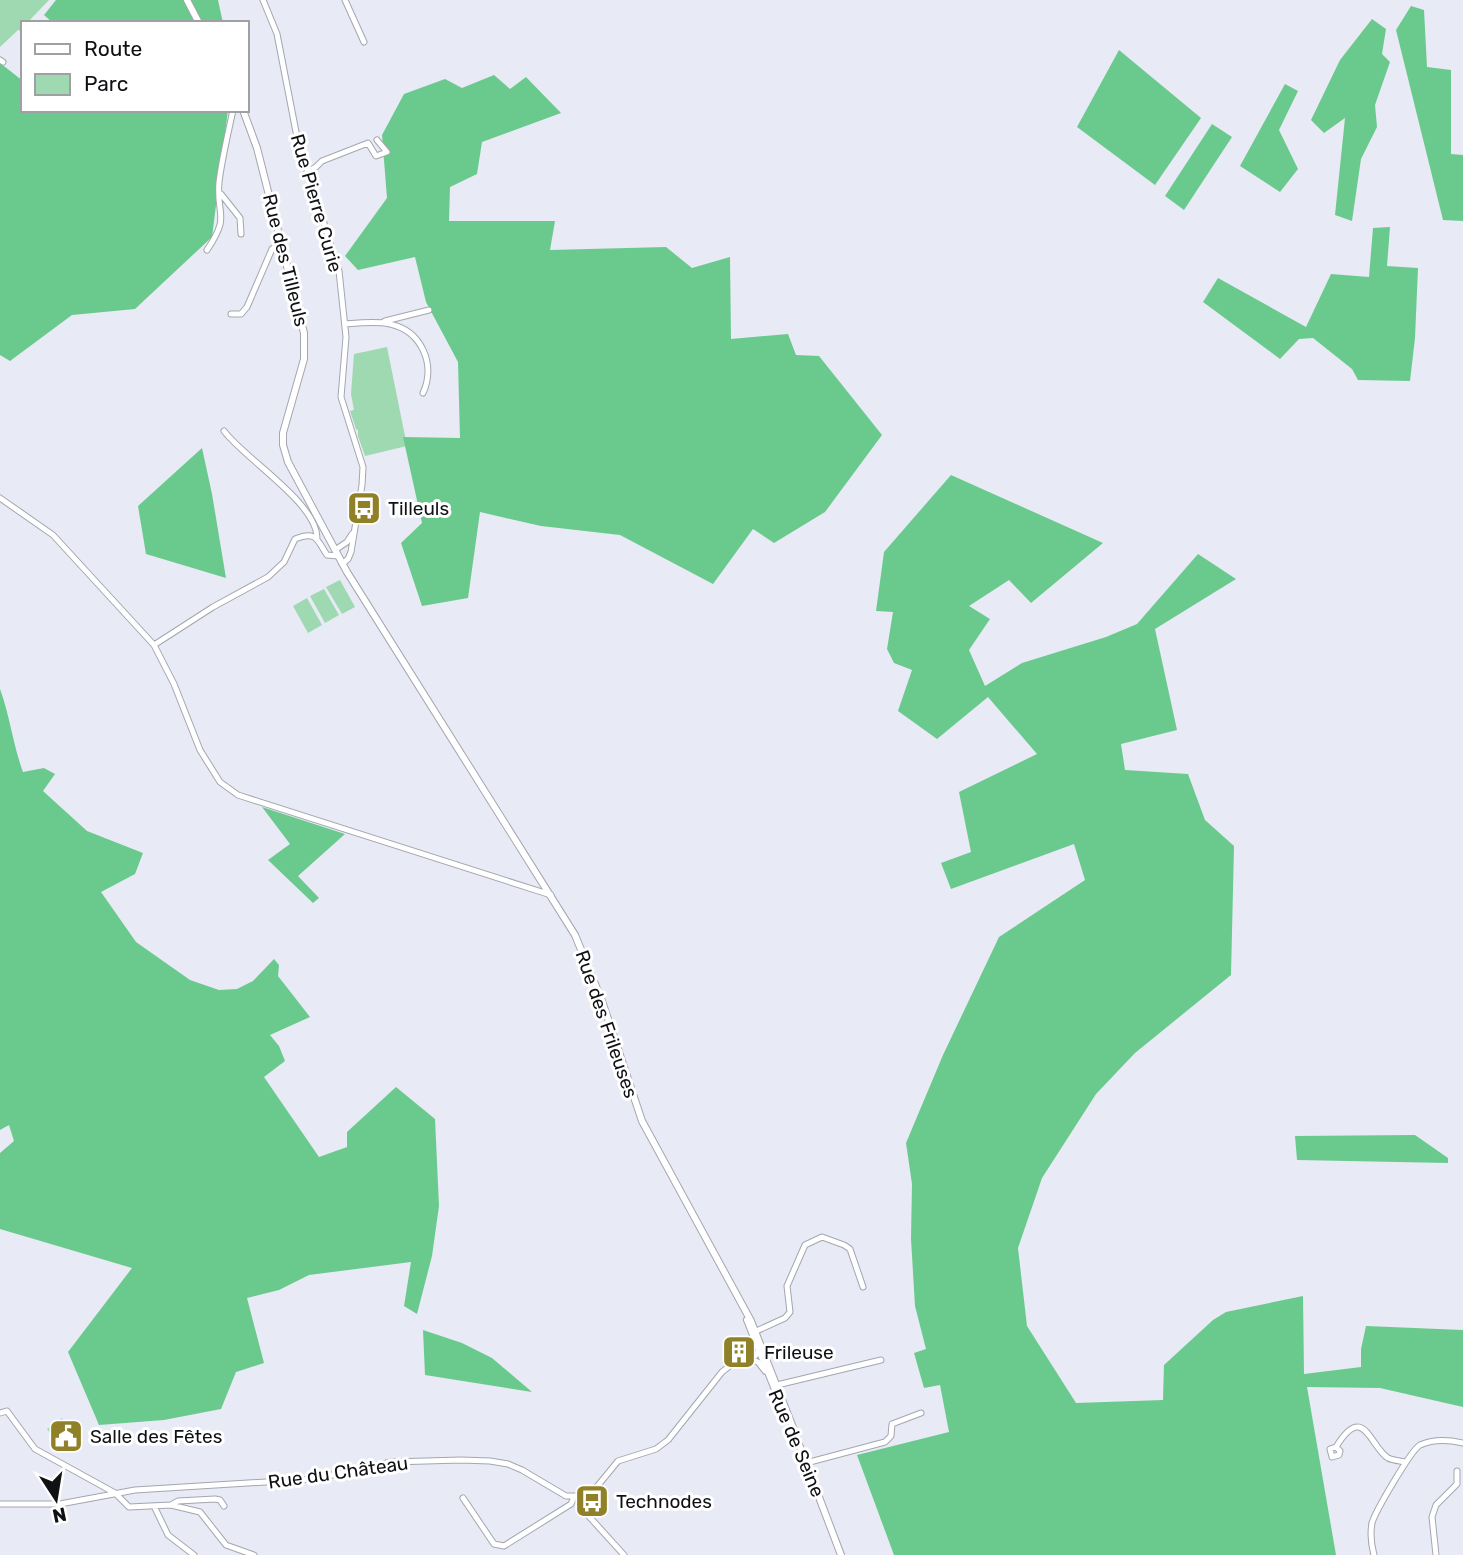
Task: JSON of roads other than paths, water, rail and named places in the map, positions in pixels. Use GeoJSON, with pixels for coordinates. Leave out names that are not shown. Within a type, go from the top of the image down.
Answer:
{"type":"FeatureCollection","features":[{"type":"Feature","properties":{"kind":"street"},"geometry":{"type":"LineString","coordinates":[[187,0],[198,21]]}},
{"type":"Feature","properties":{"kind":"street","name":"Rue Pierre Curie"},"geometry":{"type":"LineString","coordinates":[[263,0],[277,34],[297,137],[337,261],[345,324],[341,397],[363,467],[350,555],[342,564]]}},
{"type":"Feature","properties":{"kind":"street"},"geometry":{"type":"LineString","coordinates":[[345,0],[364,42]]}},
{"type":"Feature","properties":{"kind":"street"},"geometry":{"type":"LineString","coordinates":[[207,250],[219,232],[223,217],[219,185],[233,112]]}},
{"type":"Feature","properties":{"kind":"street","name":"Rue des Tilleuls"},"geometry":{"type":"LineString","coordinates":[[244,112],[257,148],[305,339],[304,359],[284,426],[283,445],[291,468],[342,564]]}},
{"type":"Feature","properties":{"kind":"street"},"geometry":{"type":"LineString","coordinates":[[307,172],[322,161],[368,144],[376,156],[387,152],[377,140]]}},
{"type":"Feature","properties":{"kind":"street"},"geometry":{"type":"LineString","coordinates":[[220,192],[240,218],[241,234]]}},
{"type":"Feature","properties":{"kind":"street"},"geometry":{"type":"LineString","coordinates":[[231,314],[241,314],[247,307],[272,249],[281,242]]}},
{"type":"Feature","properties":{"kind":"street"},"geometry":{"type":"LineString","coordinates":[[345,324],[379,323],[429,310]]}},
{"type":"Feature","properties":{"kind":"street"},"geometry":{"type":"LineString","coordinates":[[379,323],[399,327],[411,335],[424,352],[429,372],[423,393]]}},
{"type":"Feature","properties":{"kind":"street"},"geometry":{"type":"LineString","coordinates":[[224,431],[250,459],[286,487],[314,527],[325,554],[333,557],[354,531]]}},
{"type":"Feature","properties":{"kind":"street"},"geometry":{"type":"LineString","coordinates":[[0,498],[53,535],[154,645],[174,684],[200,750],[220,782],[233,793],[551,895]]}},
{"type":"Feature","properties":{"kind":"street"},"geometry":{"type":"LineString","coordinates":[[154,645],[213,607],[268,577],[284,562],[295,539],[306,536],[317,538]]}},
{"type":"Feature","properties":{"kind":"street","name":"Rue des Frileuses"},"geometry":{"type":"LineString","coordinates":[[342,564],[551,895],[584,953],[642,1121],[734,1293],[777,1385],[794,1430]]}},
{"type":"Feature","properties":{"kind":"street"},"geometry":{"type":"LineString","coordinates":[[747,1356],[754,1334],[785,1318],[790,1312],[787,1286],[805,1245],[813,1239],[830,1238],[850,1249],[863,1287]]}},
{"type":"Feature","properties":{"kind":"street"},"geometry":{"type":"LineString","coordinates":[[463,1498],[494,1544],[504,1546],[571,1504],[577,1497],[595,1489],[618,1461],[656,1449],[668,1440],[719,1376],[734,1363],[761,1351]]}},
{"type":"Feature","properties":{"kind":"street","name":"Rue de Seine"},"geometry":{"type":"LineString","coordinates":[[761,1351],[841,1555]]}},
{"type":"Feature","properties":{"kind":"street"},"geometry":{"type":"LineString","coordinates":[[747,1356],[758,1362],[769,1377]]}},
{"type":"Feature","properties":{"kind":"street"},"geometry":{"type":"LineString","coordinates":[[777,1385],[881,1360]]}},
{"type":"Feature","properties":{"kind":"street"},"geometry":{"type":"LineString","coordinates":[[0,1413],[7,1411],[35,1449],[115,1493],[129,1507],[171,1505],[200,1512],[226,1545],[254,1555]]}},
{"type":"Feature","properties":{"kind":"street"},"geometry":{"type":"LineString","coordinates":[[806,1463],[885,1442],[891,1436],[892,1424],[921,1413]]}},
{"type":"Feature","properties":{"kind":"street"},"geometry":{"type":"LineString","coordinates":[[1336,1447],[1345,1433],[1362,1429],[1370,1433],[1388,1458],[1405,1462]]}},
{"type":"Feature","properties":{"kind":"street"},"geometry":{"type":"LineString","coordinates":[[1372,1554],[1370,1535],[1377,1508],[1388,1494],[1405,1462],[1419,1445],[1441,1440],[1463,1443]]}},
{"type":"Feature","properties":{"kind":"street","name":"Rue du Château"},"geometry":{"type":"LineString","coordinates":[[0,1504],[60,1504],[115,1493],[306,1480],[381,1463],[461,1460],[508,1464],[566,1496],[577,1497]]}},
{"type":"Feature","properties":{"kind":"street"},"geometry":{"type":"LineString","coordinates":[[1437,1555],[1432,1517],[1436,1506],[1457,1484],[1457,1471]]}},
{"type":"Feature","properties":{"kind":"street"},"geometry":{"type":"LineString","coordinates":[[577,1497],[585,1511],[624,1555]]}},
{"type":"Feature","properties":{"kind":"street"},"geometry":{"type":"LineString","coordinates":[[171,1505],[215,1499],[220,1500],[224,1506]]}},
{"type":"Feature","properties":{"kind":"street"},"geometry":{"type":"LineString","coordinates":[[154,1506],[168,1535],[194,1555]]}},
{"type":"Feature","properties":{"kind":"place","name":"Tilleuls"},"geometry":{"type":"Point","coordinates":[364,508]}},
{"type":"Feature","properties":{"kind":"place","name":"Frileuse"},"geometry":{"type":"Point","coordinates":[739,1352]}},
{"type":"Feature","properties":{"kind":"place","name":"Salle des Fêtes"},"geometry":{"type":"Point","coordinates":[66,1436]}},
{"type":"Feature","properties":{"kind":"place","name":"Technodes"},"geometry":{"type":"Point","coordinates":[592,1501]}}]}
